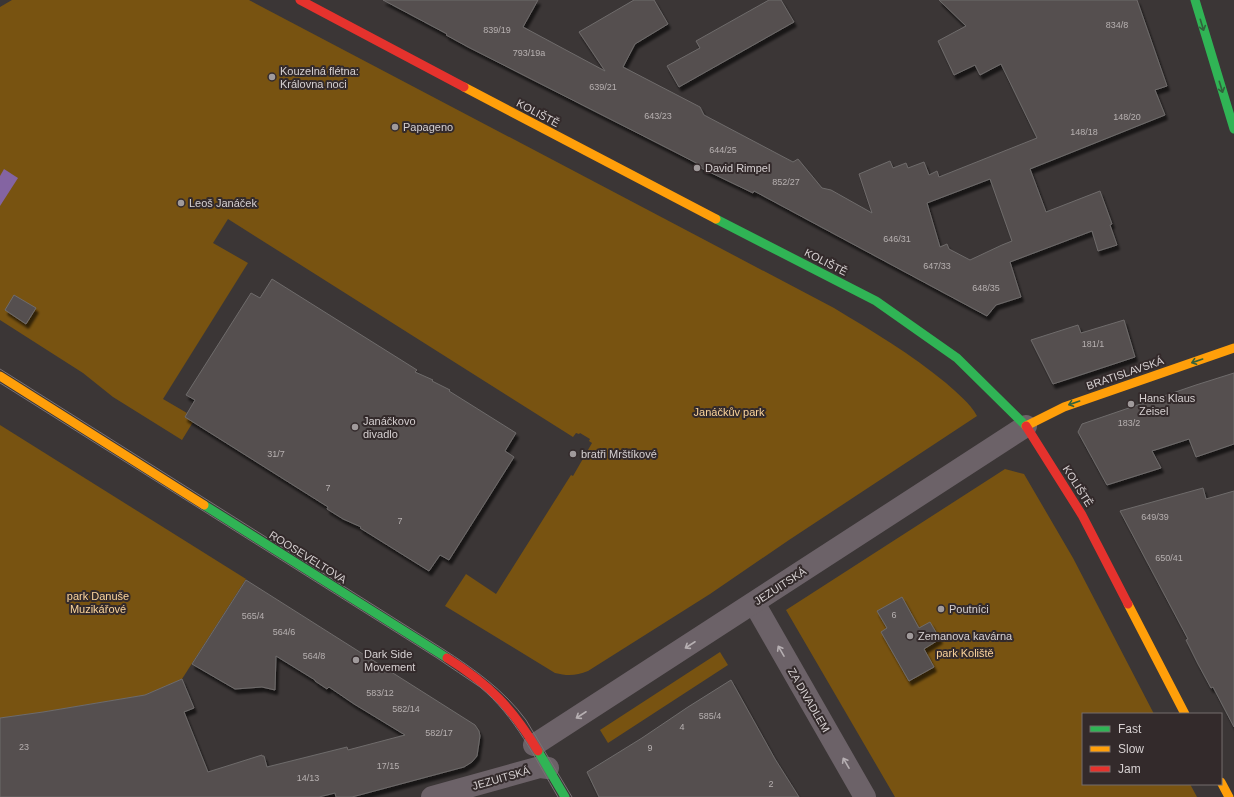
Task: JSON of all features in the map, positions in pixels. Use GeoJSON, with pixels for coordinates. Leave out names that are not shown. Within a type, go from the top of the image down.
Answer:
{"type":"FeatureCollection","features":[{"type":"Feature","properties":{"kind":"main road","name":"KOLIŠTĚ"},"geometry":{"type":"LineString","coordinates":[[300,0],[693,208],[876,301],[957,358],[1026,426],[1082,515],[1184,713]]}},
{"type":"Feature","properties":{"kind":"main road"},"geometry":{"type":"LineString","coordinates":[[313,0],[327,14]]}},
{"type":"Feature","properties":{"kind":"main road"},"geometry":{"type":"LineString","coordinates":[[1195,0],[1234,129]]}},
{"type":"Feature","properties":{"kind":"main road","name":"BRATISLAVSKÁ"},"geometry":{"type":"LineString","coordinates":[[1026,426],[1064,407],[1234,348]]}},
{"type":"Feature","properties":{"kind":"main road","name":"ROOSEVELTOVA"},"geometry":{"type":"LineString","coordinates":[[0,376],[466,670],[503,701],[534,745],[565,797]]}},
{"type":"Feature","properties":{"kind":"main road"},"geometry":{"type":"LineString","coordinates":[[1222,784],[1228,797]]}},
{"type":"Feature","properties":{"kind":"street","name":"JEZUITSKÁ"},"geometry":{"type":"LineString","coordinates":[[534,745],[1026,426]]}},
{"type":"Feature","properties":{"kind":"street","name":"ZA DIVADLEM"},"geometry":{"type":"LineString","coordinates":[[754,603],[865,797]]}},
{"type":"Feature","properties":{"kind":"street","name":"JEZUITSKÁ"},"geometry":{"type":"LineString","coordinates":[[432,797],[540,767],[548,768]]}},
{"type":"Feature","properties":{"kind":"green space","name":"Janáčkův park"},"geometry":{"type":"Polygon","coordinates":[[[12,0],[249,0],[834,308],[891,343],[933,372],[963,398],[977,416],[710,594],[588,671],[572,675],[555,673],[445,606],[466,574],[496,594],[571,475],[573,476],[592,443],[589,441],[590,439],[580,433],[576,433],[573,437],[228,219],[213,243],[248,263],[163,399],[187,413],[185,417],[193,422],[182,440],[113,397],[83,373],[0,320],[0,7],[12,0]]]}},
{"type":"Feature","properties":{"kind":"green space","name":"park Danuše Muzikářové"},"geometry":{"type":"Polygon","coordinates":[[[0,425],[246,579],[182,679],[145,695],[0,718],[0,425]]]}},
{"type":"Feature","properties":{"kind":"green space","name":"park Koliště"},"geometry":{"type":"Polygon","coordinates":[[[1005,469],[1024,474],[1073,558],[1153,713],[1082,713],[1082,785],[1191,785],[1197,797],[895,797],[786,610],[1005,469]]]}},
{"type":"Feature","properties":{"kind":"green space"},"geometry":{"type":"Polygon","coordinates":[[[720,652],[728,665],[608,743],[600,730],[720,652]]]}},
{"type":"Feature","properties":{"kind":"shaded area"},"geometry":{"type":"Polygon","coordinates":[[[4,169],[18,178],[0,206],[0,176],[4,169]]]}},
{"type":"Feature","properties":{"kind":"building"},"geometry":{"type":"Polygon","coordinates":[[[383,0],[538,0],[523,27],[605,71],[579,32],[634,0],[654,0],[668,24],[635,44],[623,67],[700,107],[704,115],[793,162],[798,159],[822,188],[831,190],[872,213],[859,174],[890,161],[893,168],[906,163],[908,168],[924,162],[929,175],[937,171],[939,177],[1037,138],[1001,64],[980,75],[975,65],[954,75],[938,41],[966,26],[939,0],[1137,0],[1167,86],[1155,90],[1165,115],[1030,169],[1046,212],[1100,191],[1112,224],[1110,225],[1117,245],[1098,251],[1092,231],[1010,262],[1021,297],[996,305],[987,316],[754,191],[753,193],[701,168],[702,166],[468,47],[446,35],[447,34],[383,0]],[[990,179],[927,203],[940,247],[947,244],[949,249],[970,260],[1012,241],[990,179]]]}},
{"type":"Feature","properties":{"kind":"building"},"geometry":{"type":"Polygon","coordinates":[[[769,0],[781,0],[794,22],[679,87],[667,66],[700,48],[696,41],[769,0]]]}},
{"type":"Feature","properties":{"kind":"building","name":"Janáčkovo divadlo"},"geometry":{"type":"Polygon","coordinates":[[[272,279],[417,370],[415,372],[450,390],[449,391],[516,433],[505,451],[514,457],[449,560],[440,555],[429,571],[360,528],[361,527],[343,519],[327,509],[328,507],[185,417],[195,400],[186,395],[251,293],[260,298],[272,279]]]}},
{"type":"Feature","properties":{"kind":"building"},"geometry":{"type":"Polygon","coordinates":[[[14,295],[36,308],[26,324],[5,310],[14,295]]]}},
{"type":"Feature","properties":{"kind":"building"},"geometry":{"type":"Polygon","coordinates":[[[1124,320],[1135,357],[1053,384],[1031,340],[1078,325],[1081,333],[1124,320]]]}},
{"type":"Feature","properties":{"kind":"building"},"geometry":{"type":"Polygon","coordinates":[[[1234,373],[1234,444],[1196,457],[1189,439],[1152,451],[1161,468],[1107,485],[1078,432],[1082,424],[1234,373]]]}},
{"type":"Feature","properties":{"kind":"building"},"geometry":{"type":"Polygon","coordinates":[[[1203,488],[1206,499],[1234,491],[1234,727],[1213,687],[1211,688],[1198,664],[1186,640],[1188,639],[1120,511],[1203,488]]]}},
{"type":"Feature","properties":{"kind":"building"},"geometry":{"type":"Polygon","coordinates":[[[246,580],[475,725],[480,736],[477,756],[472,762],[464,767],[352,797],[336,797],[335,793],[319,797],[0,797],[0,718],[145,695],[182,679],[194,708],[184,712],[208,772],[262,755],[264,756],[267,767],[347,747],[348,750],[405,735],[329,687],[327,689],[276,656],[275,690],[262,687],[235,689],[192,664],[246,580]]]}},
{"type":"Feature","properties":{"kind":"building","name":"Zemanova kavárna"},"geometry":{"type":"Polygon","coordinates":[[[902,597],[919,628],[930,622],[940,639],[924,649],[934,667],[909,681],[881,632],[887,628],[877,611],[902,597]]]}},
{"type":"Feature","properties":{"kind":"building"},"geometry":{"type":"Polygon","coordinates":[[[731,680],[775,759],[799,797],[599,797],[587,772],[731,680]]]}},
{"type":"Feature","properties":{"kind":"tram line"},"geometry":{"type":"LineString","coordinates":[[0,369],[477,672],[508,699],[526,720],[572,797]]}},
{"type":"Feature","properties":{"kind":"tram line"},"geometry":{"type":"LineString","coordinates":[[0,383],[437,658],[480,687],[504,711],[524,738],[558,797]]}},
{"type":"Feature","properties":{"kind":"traffic: fast"},"geometry":{"type":"LineString","coordinates":[[1195,0],[1234,129]]}},
{"type":"Feature","properties":{"kind":"traffic: fast"},"geometry":{"type":"LineString","coordinates":[[716,219],[876,301],[957,358],[1026,426]]}},
{"type":"Feature","properties":{"kind":"traffic: fast"},"geometry":{"type":"LineString","coordinates":[[204,505],[447,658]]}},
{"type":"Feature","properties":{"kind":"traffic: fast"},"geometry":{"type":"LineString","coordinates":[[538,751],[565,797]]}},
{"type":"Feature","properties":{"kind":"traffic: slow"},"geometry":{"type":"LineString","coordinates":[[464,87],[716,219]]}},
{"type":"Feature","properties":{"kind":"traffic: slow"},"geometry":{"type":"LineString","coordinates":[[1026,426],[1064,407],[1234,348]]}},
{"type":"Feature","properties":{"kind":"traffic: slow"},"geometry":{"type":"LineString","coordinates":[[0,376],[204,505]]}},
{"type":"Feature","properties":{"kind":"traffic: slow"},"geometry":{"type":"LineString","coordinates":[[1128,604],[1184,713]]}},
{"type":"Feature","properties":{"kind":"traffic: slow"},"geometry":{"type":"LineString","coordinates":[[1222,784],[1229,797]]}},
{"type":"Feature","properties":{"kind":"traffic: jam"},"geometry":{"type":"LineString","coordinates":[[300,0],[464,87]]}},
{"type":"Feature","properties":{"kind":"traffic: jam"},"geometry":{"type":"LineString","coordinates":[[1026,426],[1082,515],[1128,604]]}},
{"type":"Feature","properties":{"kind":"traffic: jam"},"geometry":{"type":"LineString","coordinates":[[447,658],[475,677],[498,698],[519,722],[538,751]]}},
{"type":"Feature","properties":{"kind":"place","name":"Kouzelná flétna: Královna noci"},"geometry":{"type":"Point","coordinates":[272,77]}},
{"type":"Feature","properties":{"kind":"place","name":"Papageno"},"geometry":{"type":"Point","coordinates":[395,127]}},
{"type":"Feature","properties":{"kind":"place","name":"David Rimpel"},"geometry":{"type":"Point","coordinates":[697,168]}},
{"type":"Feature","properties":{"kind":"place","name":"Leoš Janáček"},"geometry":{"type":"Point","coordinates":[181,203]}},
{"type":"Feature","properties":{"kind":"place","name":"Hans Klaus Zeisel"},"geometry":{"type":"Point","coordinates":[1131,404]}},
{"type":"Feature","properties":{"kind":"place","name":"Janáčkovo divadlo"},"geometry":{"type":"Point","coordinates":[355,427]}},
{"type":"Feature","properties":{"kind":"place","name":"bratři Mrštíkové"},"geometry":{"type":"Point","coordinates":[573,454]}},
{"type":"Feature","properties":{"kind":"place","name":"Poutníci"},"geometry":{"type":"Point","coordinates":[941,609]}},
{"type":"Feature","properties":{"kind":"place","name":"Zemanova kavárna"},"geometry":{"type":"Point","coordinates":[910,636]}},
{"type":"Feature","properties":{"kind":"place","name":"Dark Side Movement"},"geometry":{"type":"Point","coordinates":[356,660]}}]}
